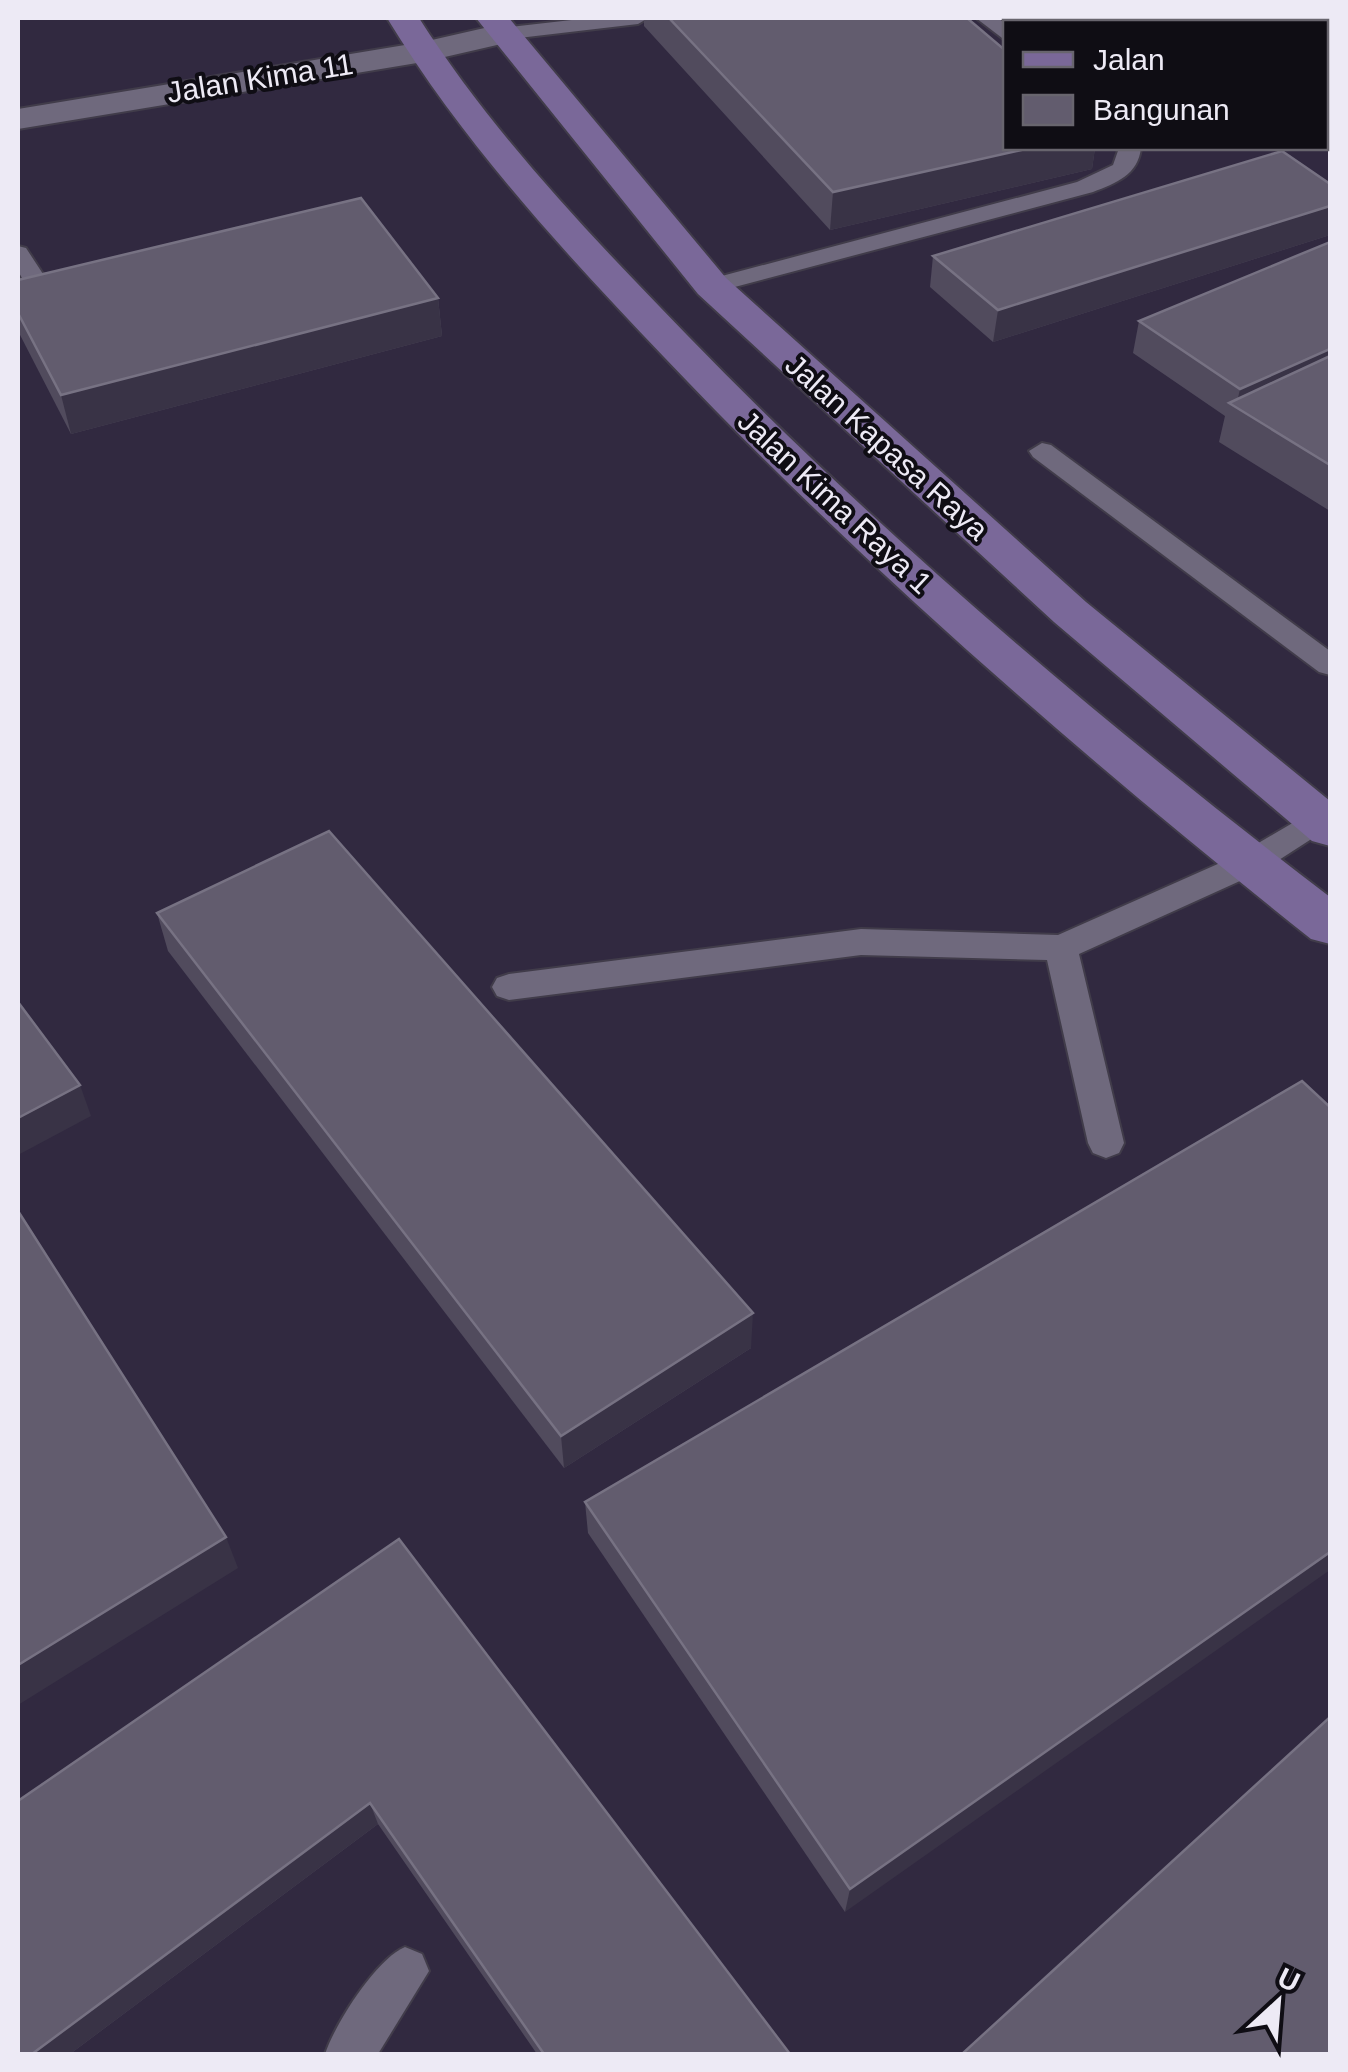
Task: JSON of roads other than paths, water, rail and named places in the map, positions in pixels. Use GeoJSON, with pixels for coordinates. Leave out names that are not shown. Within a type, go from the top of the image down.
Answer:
{"type":"FeatureCollection","features":[{"type":"Feature","properties":{"kind":"main road","name":"Jalan Kapasa Raya"},"geometry":{"type":"LineString","coordinates":[[497,26],[712,286],[1070,612],[1326,820]]}},
{"type":"Feature","properties":{"kind":"main road","name":"Jalan Kima Raya 1"},"geometry":{"type":"LineString","coordinates":[[413,35],[533,194],[720,394],[1049,698],[1330,924]]}},
{"type":"Feature","properties":{"kind":"street","name":"Jalan Kima 11"},"geometry":{"type":"LineString","coordinates":[[18,119],[413,35],[497,26]]}},
{"type":"Feature","properties":{"kind":"lane"},"geometry":{"type":"LineString","coordinates":[[497,26],[638,18]]}},
{"type":"Feature","properties":{"kind":"lane"},"geometry":{"type":"LineString","coordinates":[[712,286],[1085,188],[1122,171],[1129,150]]}},
{"type":"Feature","properties":{"kind":"lane"},"geometry":{"type":"LineString","coordinates":[[18,252],[35,280],[84,286],[104,282]]}},
{"type":"Feature","properties":{"kind":"lane"},"geometry":{"type":"LineString","coordinates":[[1042,451],[1330,665]]}},
{"type":"Feature","properties":{"kind":"lane"},"geometry":{"type":"LineString","coordinates":[[509,987],[861,942],[1061,948],[1250,863],[1326,820]]}},
{"type":"Feature","properties":{"kind":"lane"},"geometry":{"type":"LineString","coordinates":[[1061,948],[1106,1143]]}},
{"type":"Feature","properties":{"kind":"lane"},"geometry":{"type":"LineString","coordinates":[[349,2054],[404,1972]]}}]}
